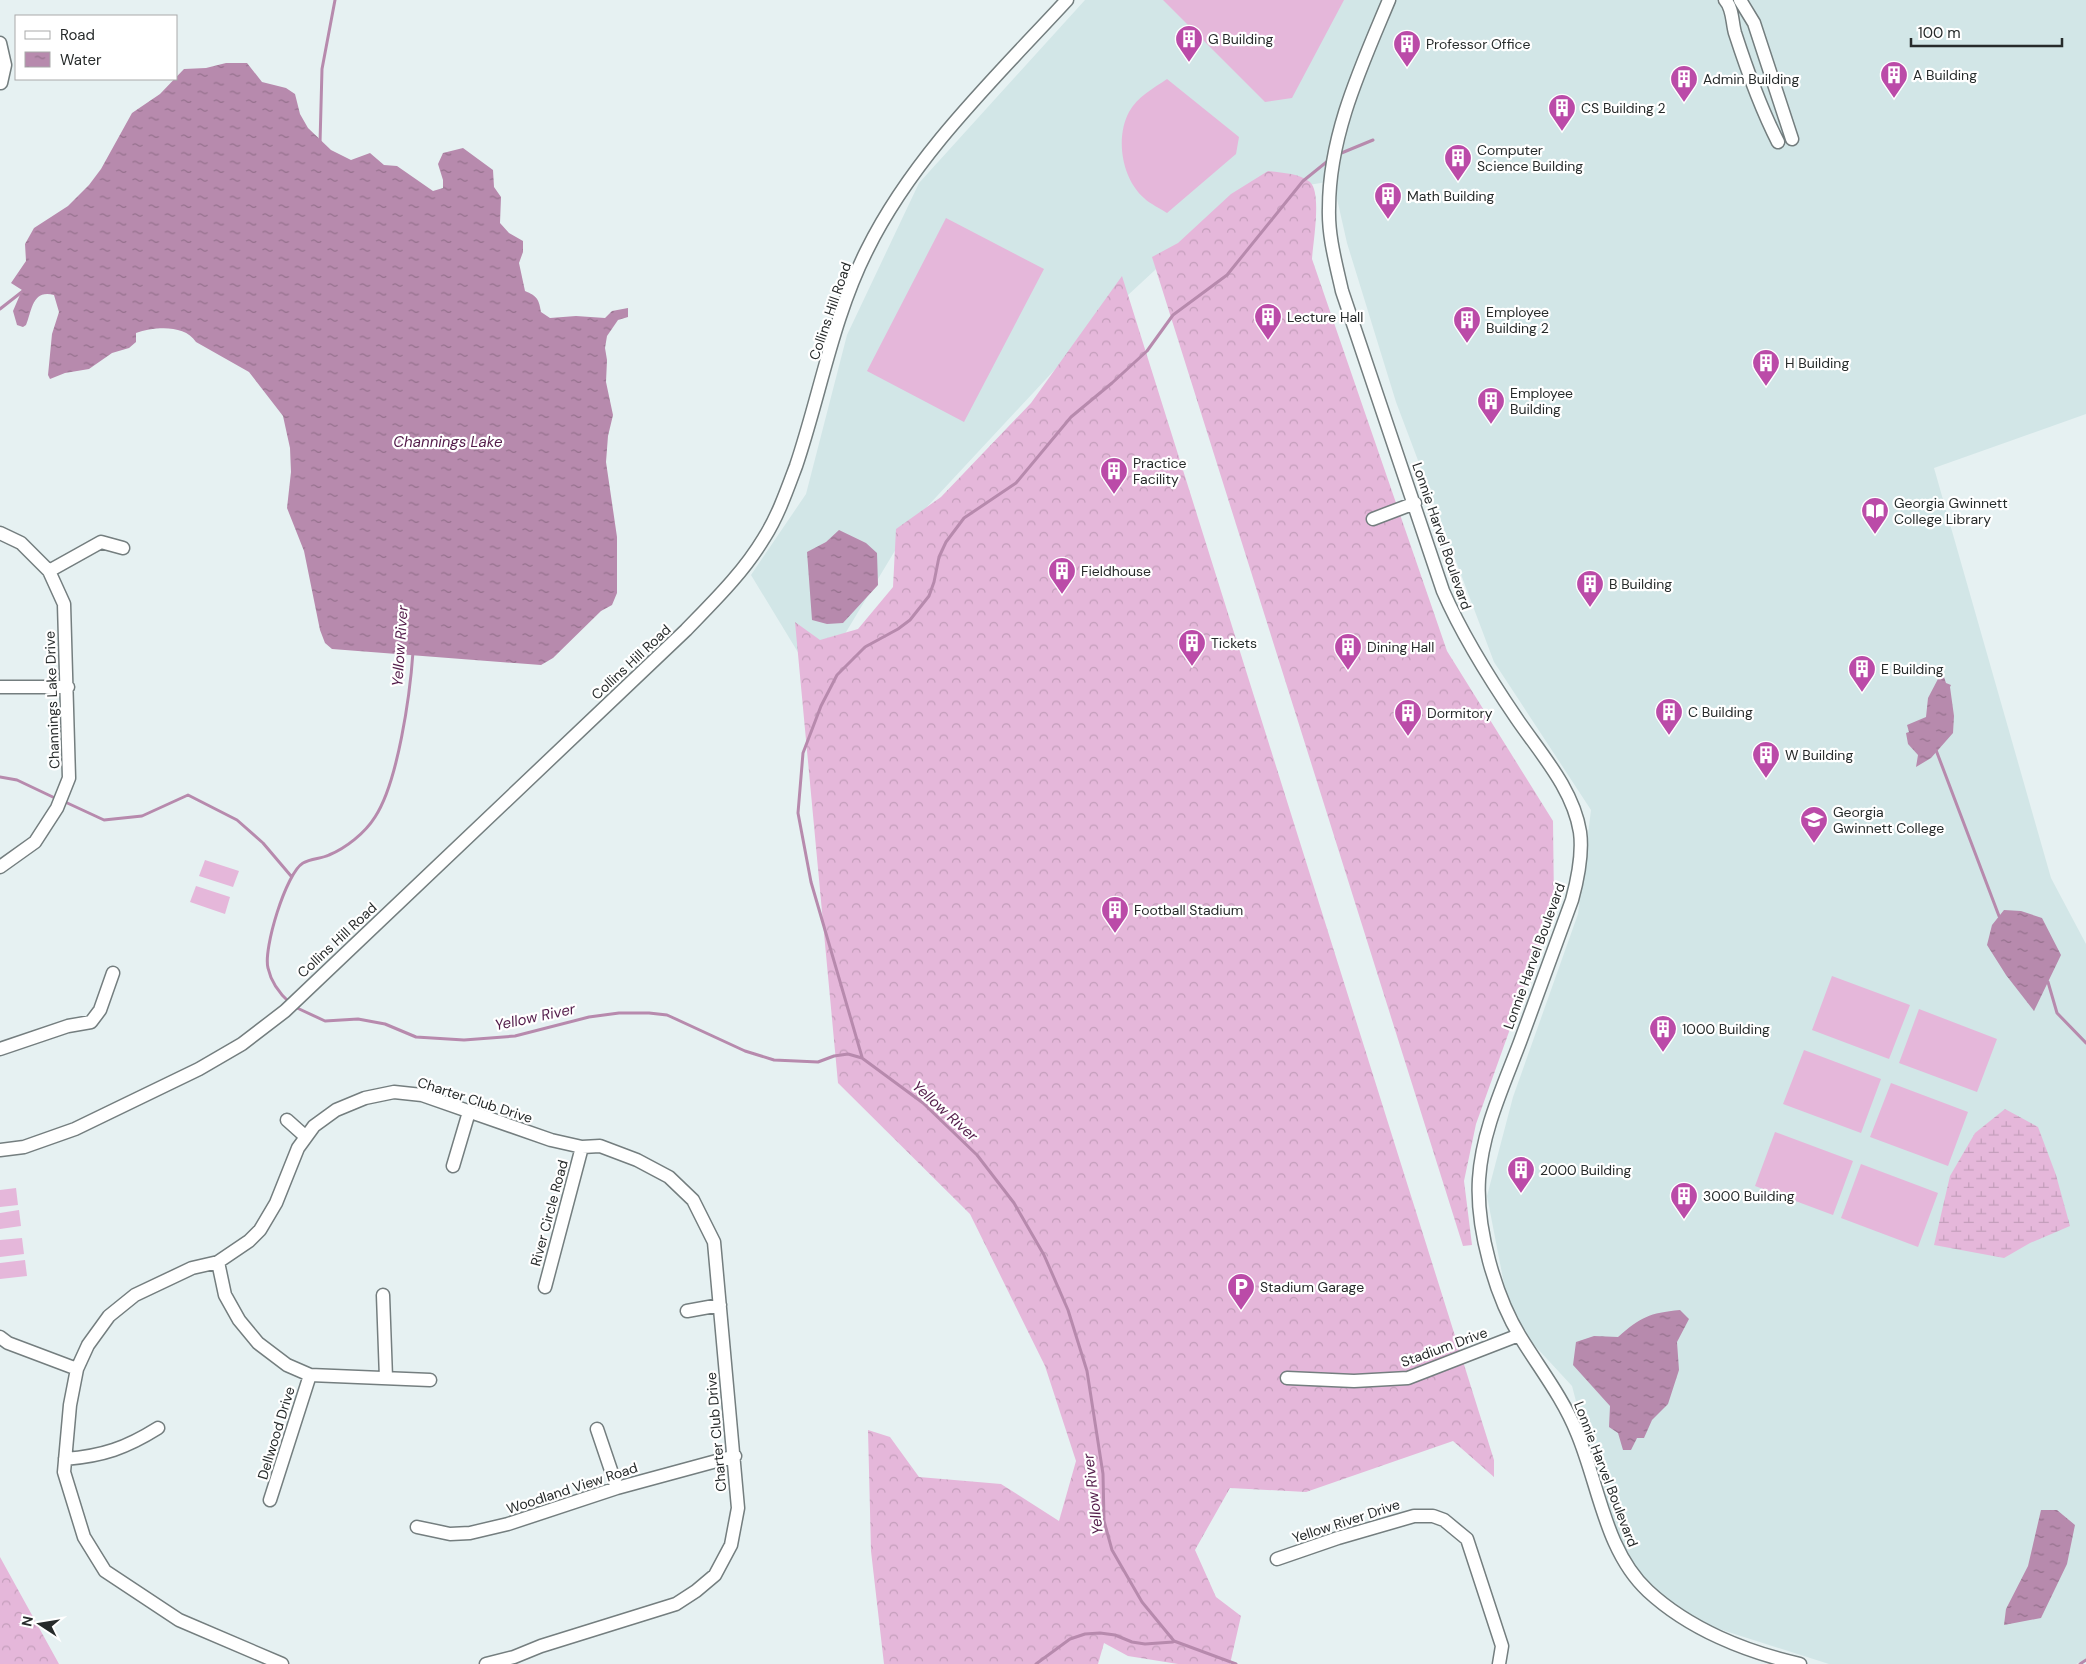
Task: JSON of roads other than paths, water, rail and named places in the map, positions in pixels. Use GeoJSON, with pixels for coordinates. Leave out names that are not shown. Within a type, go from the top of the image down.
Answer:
{"type":"FeatureCollection","features":[{"type":"Feature","properties":{"kind":"street","name":"Collins Hill Road"},"geometry":{"type":"LineString","coordinates":[[0,1150],[24,1147],[75,1129],[199,1069],[242,1044],[285,1011],[679,637],[740,574],[765,538],[785,496],[805,438],[842,312],[866,251],[911,177],[958,120],[1067,0]]}},
{"type":"Feature","properties":{"kind":"street","name":"Lonnie Harvel Boulevard"},"geometry":{"type":"LineString","coordinates":[[1389,0],[1340,126],[1330,174],[1328,209],[1332,250],[1342,291],[1415,503],[1443,591],[1461,632],[1481,666],[1567,792],[1580,831],[1578,876],[1572,900],[1493,1114],[1480,1165],[1479,1204],[1484,1241],[1502,1298],[1519,1335],[1561,1399],[1578,1433],[1625,1563],[1648,1591],[1683,1618],[1745,1649],[1800,1664]]}},
{"type":"Feature","properties":{"kind":"street"},"geometry":{"type":"LineString","coordinates":[[1725,0],[1728,4],[1735,32],[1760,101],[1778,142]]}},
{"type":"Feature","properties":{"kind":"street"},"geometry":{"type":"LineString","coordinates":[[1740,0],[1754,23],[1792,139]]}},
{"type":"Feature","properties":{"kind":"street"},"geometry":{"type":"LineString","coordinates":[[0,43],[5,65],[1,83]]}},
{"type":"Feature","properties":{"kind":"street"},"geometry":{"type":"LineString","coordinates":[[1373,519],[1415,503]]}},
{"type":"Feature","properties":{"kind":"street","name":"Channings Lake Drive"},"geometry":{"type":"LineString","coordinates":[[0,533],[21,543],[50,571],[64,604],[68,687],[69,778],[57,808],[35,842],[0,867]]}},
{"type":"Feature","properties":{"kind":"street"},"geometry":{"type":"LineString","coordinates":[[50,571],[101,542],[123,548]]}},
{"type":"Feature","properties":{"kind":"street"},"geometry":{"type":"LineString","coordinates":[[0,687],[68,687]]}},
{"type":"Feature","properties":{"kind":"street"},"geometry":{"type":"LineString","coordinates":[[0,1049],[95,1019],[113,973]]}},
{"type":"Feature","properties":{"kind":"street","name":"Charter Club Drive"},"geometry":{"type":"LineString","coordinates":[[282,1664],[257,1659],[179,1620],[105,1570],[84,1537],[64,1472],[70,1405],[78,1368],[88,1346],[109,1316],[134,1295],[192,1268],[218,1262],[260,1230],[276,1204],[298,1148],[314,1126],[336,1110],[365,1098],[394,1092],[422,1095],[551,1140],[582,1147],[600,1146],[638,1160],[669,1177],[693,1200],[714,1242],[735,1456],[736,1517],[732,1545],[715,1574],[696,1591],[676,1604],[541,1646],[515,1661],[486,1664]]}},
{"type":"Feature","properties":{"kind":"street"},"geometry":{"type":"LineString","coordinates":[[453,1166],[469,1112]]}},
{"type":"Feature","properties":{"kind":"street"},"geometry":{"type":"LineString","coordinates":[[287,1120],[306,1137]]}},
{"type":"Feature","properties":{"kind":"street","name":"River Circle Road"},"geometry":{"type":"LineString","coordinates":[[544,1287],[582,1147]]}},
{"type":"Feature","properties":{"kind":"street"},"geometry":{"type":"LineString","coordinates":[[218,1262],[225,1295],[238,1320],[258,1342],[287,1365],[310,1375],[430,1380]]}},
{"type":"Feature","properties":{"kind":"street"},"geometry":{"type":"LineString","coordinates":[[383,1295],[386,1378]]}},
{"type":"Feature","properties":{"kind":"street"},"geometry":{"type":"LineString","coordinates":[[687,1310],[720,1305]]}},
{"type":"Feature","properties":{"kind":"street","name":"Stadium Drive"},"geometry":{"type":"LineString","coordinates":[[1287,1378],[1354,1381],[1408,1378],[1519,1335]]}},
{"type":"Feature","properties":{"kind":"street"},"geometry":{"type":"LineString","coordinates":[[0,1337],[8,1343],[38,1356],[78,1368]]}},
{"type":"Feature","properties":{"kind":"street","name":"Dellwood Drive"},"geometry":{"type":"LineString","coordinates":[[270,1500],[310,1375]]}},
{"type":"Feature","properties":{"kind":"street"},"geometry":{"type":"LineString","coordinates":[[65,1459],[85,1457],[132,1444],[158,1428]]}},
{"type":"Feature","properties":{"kind":"street"},"geometry":{"type":"LineString","coordinates":[[597,1429],[617,1488]]}},
{"type":"Feature","properties":{"kind":"street","name":"Woodland View Road"},"geometry":{"type":"LineString","coordinates":[[417,1527],[450,1534],[470,1533],[508,1524],[617,1488],[735,1456]]}},
{"type":"Feature","properties":{"kind":"street","name":"Yellow River Drive"},"geometry":{"type":"LineString","coordinates":[[1277,1559],[1338,1538],[1414,1516],[1433,1516],[1444,1520],[1466,1539],[1502,1646],[1498,1664]]}},
{"type":"Feature","properties":{"kind":"water","name":"Channings Lake"},"geometry":{"type":"Polygon","coordinates":[[[226,63],[247,63],[262,82],[286,88],[295,94],[300,114],[308,128],[331,150],[351,160],[370,153],[384,165],[397,166],[433,191],[443,188],[443,180],[438,164],[443,153],[463,148],[493,170],[494,187],[501,197],[500,223],[509,233],[523,241],[523,252],[519,263],[525,291],[537,298],[541,312],[550,318],[576,316],[605,318],[612,311],[628,308],[628,317],[618,320],[607,336],[605,348],[607,360],[606,382],[613,415],[608,436],[606,462],[617,537],[617,593],[612,605],[601,611],[553,658],[541,665],[332,649],[325,643],[320,630],[304,551],[287,508],[291,472],[290,448],[283,416],[249,372],[196,342],[184,332],[160,328],[136,333],[136,342],[129,348],[112,353],[89,369],[65,373],[50,379],[48,375],[52,334],[59,312],[54,295],[41,295],[37,298],[26,325],[23,327],[17,325],[13,311],[22,290],[11,283],[26,261],[25,244],[34,228],[68,206],[89,185],[101,169],[132,113],[160,94],[173,80],[178,80],[178,75],[184,69],[206,68],[226,63]]]}},
{"type":"Feature","properties":{"kind":"water"},"geometry":{"type":"Polygon","coordinates":[[[839,530],[866,543],[877,553],[878,585],[843,623],[827,624],[812,620],[807,552],[826,542],[839,530]]]}},
{"type":"Feature","properties":{"kind":"water"},"geometry":{"type":"Polygon","coordinates":[[[1939,677],[1944,677],[1946,683],[1951,685],[1954,716],[1953,733],[1931,758],[1916,767],[1918,755],[1908,744],[1906,733],[1909,732],[1907,725],[1926,717],[1928,698],[1939,677]]]}},
{"type":"Feature","properties":{"kind":"water"},"geometry":{"type":"Polygon","coordinates":[[[2004,910],[2021,911],[2042,918],[2061,955],[2034,1011],[2006,975],[1987,945],[1992,925],[2004,910]]]}},
{"type":"Feature","properties":{"kind":"water"},"geometry":{"type":"Polygon","coordinates":[[[1680,1310],[1689,1319],[1677,1342],[1679,1370],[1668,1404],[1652,1420],[1644,1438],[1637,1438],[1631,1450],[1623,1450],[1618,1433],[1609,1427],[1610,1406],[1573,1365],[1576,1342],[1594,1336],[1618,1337],[1646,1317],[1680,1310]]]}},
{"type":"Feature","properties":{"kind":"water"},"geometry":{"type":"Polygon","coordinates":[[[2041,1510],[2057,1510],[2075,1525],[2067,1564],[2041,1618],[2004,1625],[2006,1609],[2028,1566],[2041,1510]]]}},
{"type":"Feature","properties":{"kind":"waterway"},"geometry":{"type":"LineString","coordinates":[[320,143],[322,69],[335,0]]}},
{"type":"Feature","properties":{"kind":"waterway"},"geometry":{"type":"LineString","coordinates":[[1339,154],[1373,140]]}},
{"type":"Feature","properties":{"kind":"waterway"},"geometry":{"type":"LineString","coordinates":[[862,1057],[811,882],[798,813],[803,753],[821,706],[837,675],[865,647],[898,629],[910,620],[929,596],[939,557],[946,542],[964,518],[1016,483],[1071,417],[1147,351],[1173,315],[1227,275],[1303,181],[1329,160]]}},
{"type":"Feature","properties":{"kind":"waterway","name":"Yellow River"},"geometry":{"type":"LineString","coordinates":[[0,309],[23,291]]}},
{"type":"Feature","properties":{"kind":"waterway","name":"Yellow River"},"geometry":{"type":"LineString","coordinates":[[290,1003],[276,987],[268,968],[269,945],[277,912],[296,870],[306,861],[329,855],[355,839],[371,823],[383,802],[402,738],[413,652]]}},
{"type":"Feature","properties":{"kind":"waterway"},"geometry":{"type":"LineString","coordinates":[[1936,750],[1999,916]]}},
{"type":"Feature","properties":{"kind":"waterway"},"geometry":{"type":"LineString","coordinates":[[0,777],[17,780],[57,799]]}},
{"type":"Feature","properties":{"kind":"waterway"},"geometry":{"type":"LineString","coordinates":[[63,801],[104,820],[142,816],[188,795],[237,820],[263,843],[291,876]]}},
{"type":"Feature","properties":{"kind":"waterway"},"geometry":{"type":"LineString","coordinates":[[2048,982],[2057,1013],[2086,1043]]}},
{"type":"Feature","properties":{"kind":"waterway","name":"Yellow River"},"geometry":{"type":"LineString","coordinates":[[295,1007],[325,1021],[358,1019],[385,1024],[416,1037],[464,1040],[515,1036],[589,1017],[619,1013],[649,1013],[667,1015],[745,1051],[774,1060],[818,1062],[834,1056],[848,1054],[862,1058],[923,1103],[977,1155],[1014,1203],[1044,1255],[1068,1310],[1087,1371],[1103,1474],[1104,1521],[1112,1550],[1142,1602],[1174,1641],[1236,1664]]}},
{"type":"Feature","properties":{"kind":"waterway"},"geometry":{"type":"LineString","coordinates":[[1036,1664],[1070,1639],[1085,1634],[1115,1635],[1132,1642],[1145,1644],[1173,1642]]}},
{"type":"Feature","properties":{"kind":"waterway"},"geometry":{"type":"LineString","coordinates":[[2080,1664],[2086,1660]]}},
{"type":"Feature","properties":{"kind":"place","name":"G Building"},"geometry":{"type":"Point","coordinates":[1189,63]}},
{"type":"Feature","properties":{"kind":"place","name":"Professor Office"},"geometry":{"type":"Point","coordinates":[1407,68]}},
{"type":"Feature","properties":{"kind":"place","name":"A Building"},"geometry":{"type":"Point","coordinates":[1894,99]}},
{"type":"Feature","properties":{"kind":"place","name":"Admin Building"},"geometry":{"type":"Point","coordinates":[1684,103]}},
{"type":"Feature","properties":{"kind":"place","name":"CS Building 2"},"geometry":{"type":"Point","coordinates":[1562,132]}},
{"type":"Feature","properties":{"kind":"place","name":"Computer Science Building"},"geometry":{"type":"Point","coordinates":[1458,182]}},
{"type":"Feature","properties":{"kind":"place","name":"Math Building"},"geometry":{"type":"Point","coordinates":[1388,220]}},
{"type":"Feature","properties":{"kind":"place","name":"Lecture Hall"},"geometry":{"type":"Point","coordinates":[1268,341]}},
{"type":"Feature","properties":{"kind":"place","name":"Employee Building 2"},"geometry":{"type":"Point","coordinates":[1467,344]}},
{"type":"Feature","properties":{"kind":"place","name":"H Building"},"geometry":{"type":"Point","coordinates":[1766,387]}},
{"type":"Feature","properties":{"kind":"place","name":"Employee Building"},"geometry":{"type":"Point","coordinates":[1491,425]}},
{"type":"Feature","properties":{"kind":"place","name":"Practice Facility"},"geometry":{"type":"Point","coordinates":[1114,495]}},
{"type":"Feature","properties":{"kind":"place","name":"Georgia Gwinnett College Library"},"geometry":{"type":"Point","coordinates":[1875,535]}},
{"type":"Feature","properties":{"kind":"place","name":"Fieldhouse"},"geometry":{"type":"Point","coordinates":[1062,595]}},
{"type":"Feature","properties":{"kind":"place","name":"B Building"},"geometry":{"type":"Point","coordinates":[1590,608]}},
{"type":"Feature","properties":{"kind":"place","name":"Tickets"},"geometry":{"type":"Point","coordinates":[1192,667]}},
{"type":"Feature","properties":{"kind":"place","name":"Dining Hall"},"geometry":{"type":"Point","coordinates":[1348,671]}},
{"type":"Feature","properties":{"kind":"place","name":"E Building"},"geometry":{"type":"Point","coordinates":[1862,693]}},
{"type":"Feature","properties":{"kind":"place","name":"C Building"},"geometry":{"type":"Point","coordinates":[1669,736]}},
{"type":"Feature","properties":{"kind":"place","name":"Dormitory"},"geometry":{"type":"Point","coordinates":[1408,737]}},
{"type":"Feature","properties":{"kind":"place","name":"W Building"},"geometry":{"type":"Point","coordinates":[1766,779]}},
{"type":"Feature","properties":{"kind":"place","name":"Georgia Gwinnett College"},"geometry":{"type":"Point","coordinates":[1814,844]}},
{"type":"Feature","properties":{"kind":"place","name":"Football Stadium"},"geometry":{"type":"Point","coordinates":[1115,934]}},
{"type":"Feature","properties":{"kind":"place","name":"1000 Building"},"geometry":{"type":"Point","coordinates":[1663,1053]}},
{"type":"Feature","properties":{"kind":"place","name":"2000 Building"},"geometry":{"type":"Point","coordinates":[1521,1194]}},
{"type":"Feature","properties":{"kind":"place","name":"3000 Building"},"geometry":{"type":"Point","coordinates":[1684,1220]}},
{"type":"Feature","properties":{"kind":"place","name":"Stadium Garage"},"geometry":{"type":"Point","coordinates":[1241,1311]}}]}
